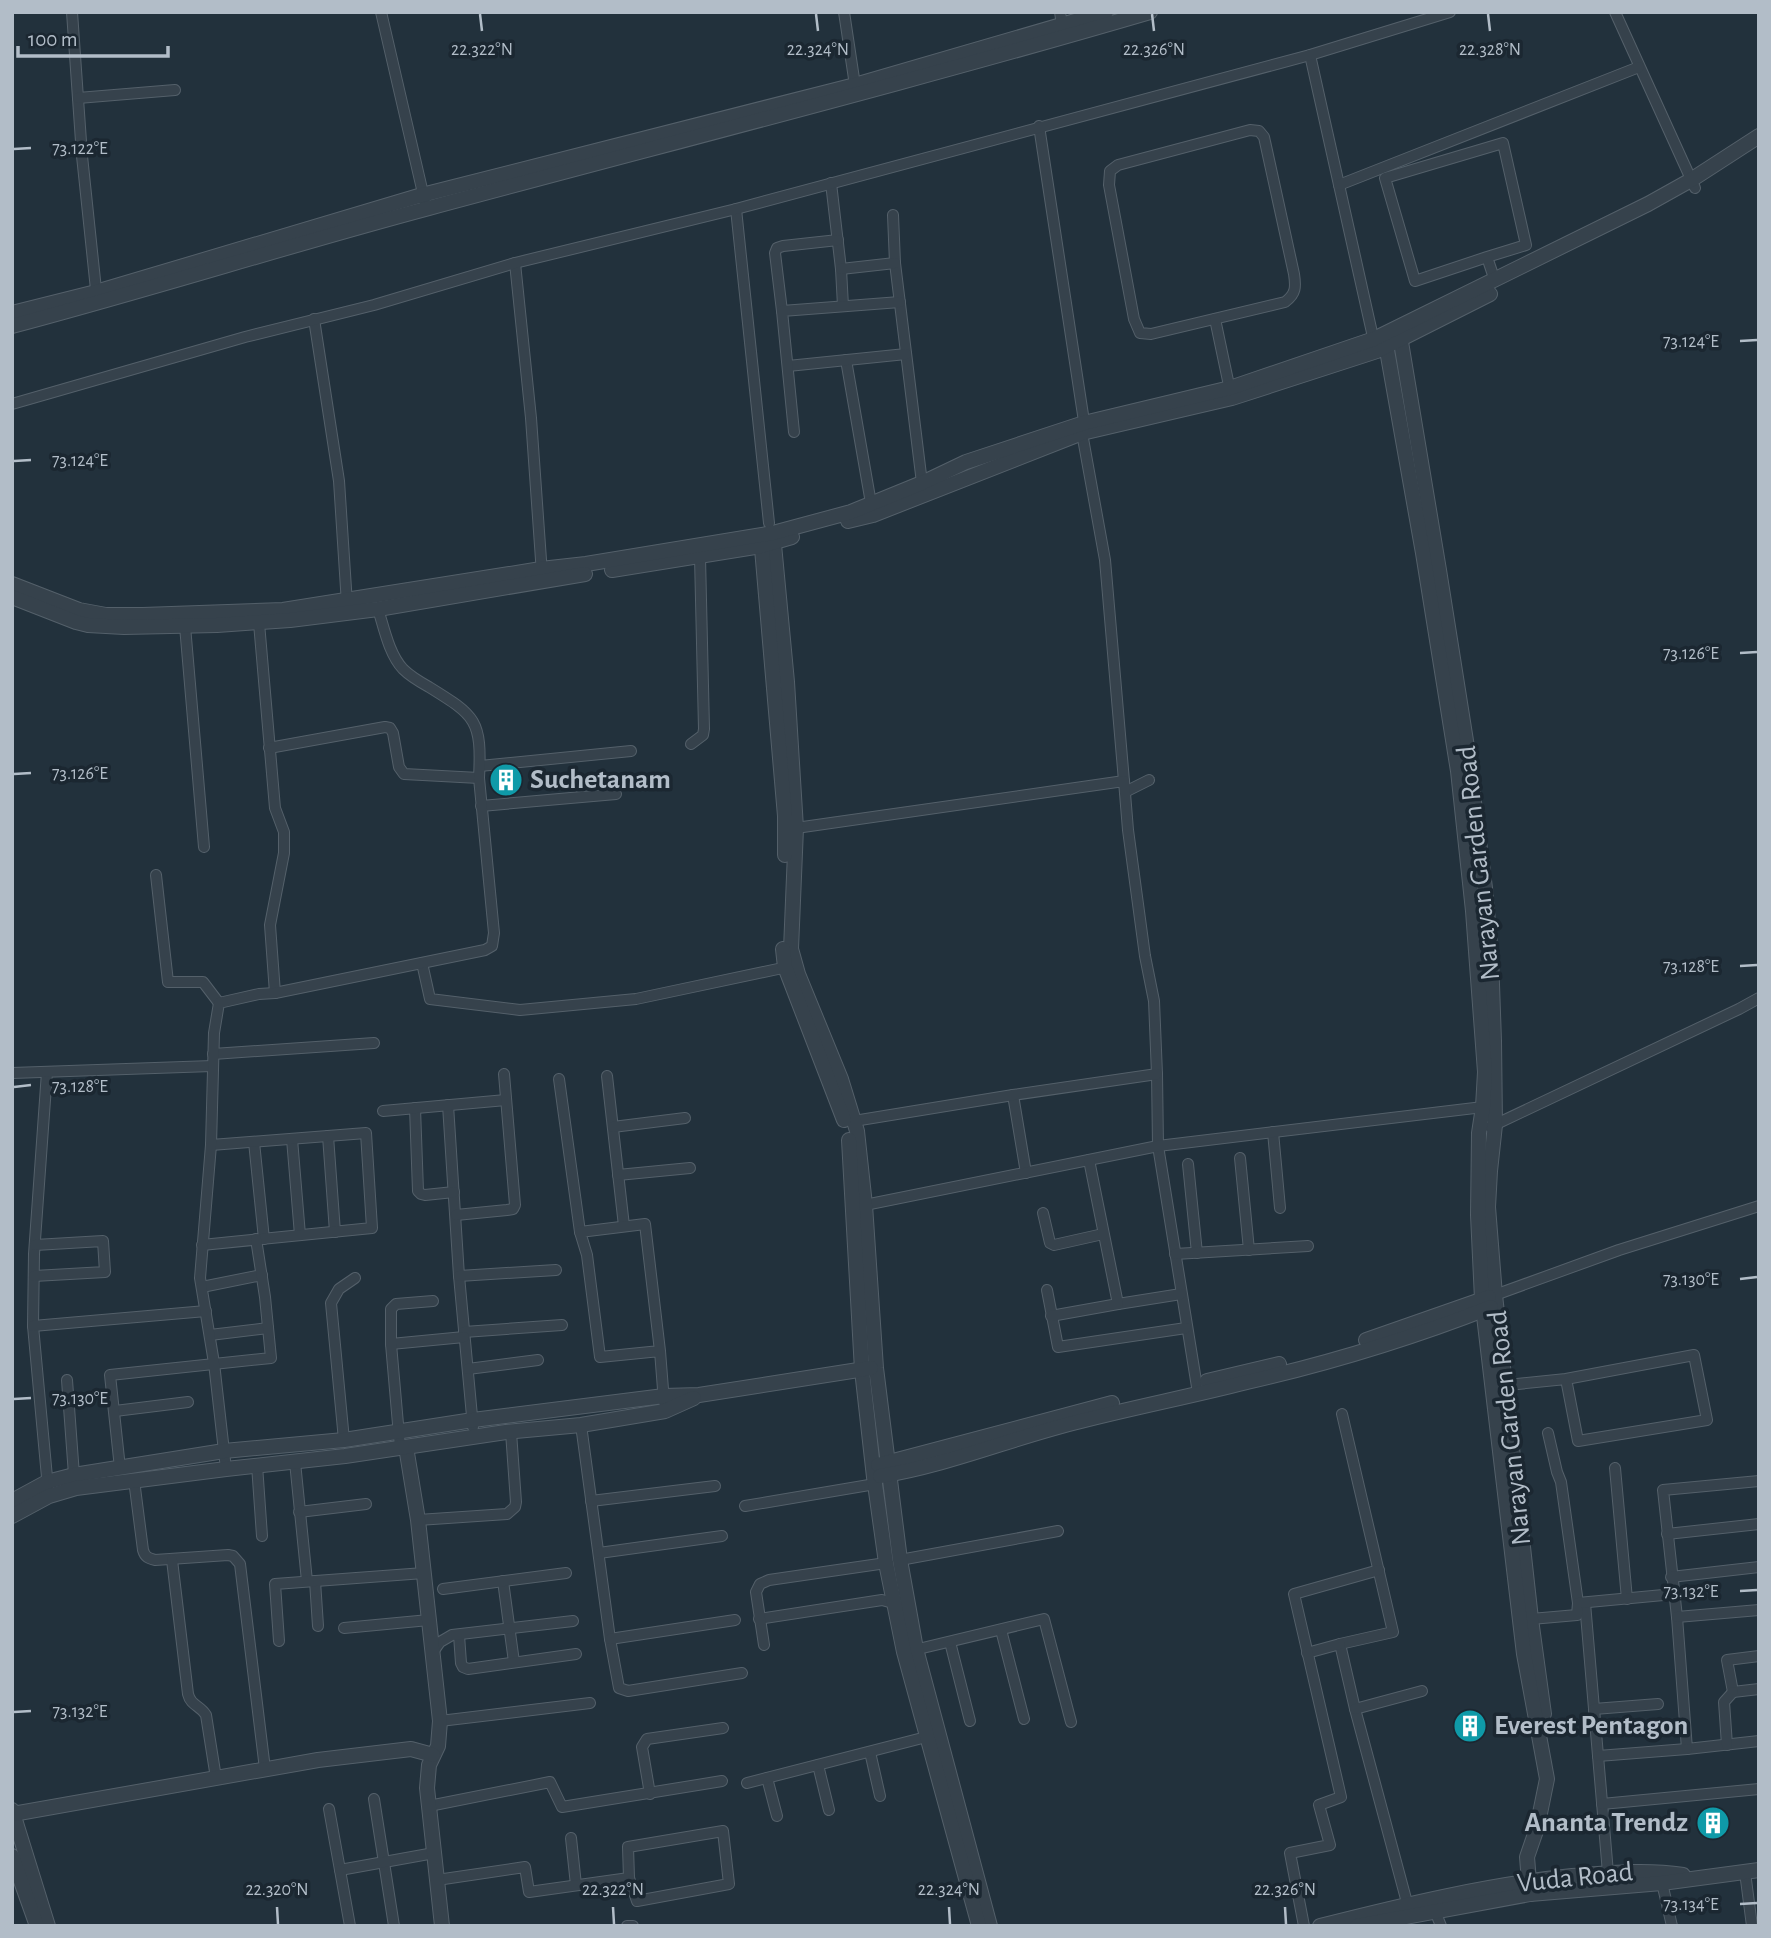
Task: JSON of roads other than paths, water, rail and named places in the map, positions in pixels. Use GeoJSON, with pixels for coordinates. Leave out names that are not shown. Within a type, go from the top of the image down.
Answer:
{"type":"FeatureCollection","features":[{"type":"Feature","properties":{"kind":"street"},"geometry":{"type":"LineString","coordinates":[[72,12],[97,297]]}},
{"type":"Feature","properties":{"kind":"street"},"geometry":{"type":"LineString","coordinates":[[381,12],[424,202]]}},
{"type":"Feature","properties":{"kind":"street"},"geometry":{"type":"LineString","coordinates":[[844,12],[855,90]]}},
{"type":"Feature","properties":{"kind":"street"},"geometry":{"type":"LineString","coordinates":[[12,326],[97,297],[424,202],[855,90],[1106,12]]}},
{"type":"Feature","properties":{"kind":"street"},"geometry":{"type":"LineString","coordinates":[[1062,25],[1150,12]]}},
{"type":"Feature","properties":{"kind":"street"},"geometry":{"type":"LineString","coordinates":[[12,404],[245,337],[374,305],[515,263],[736,209],[1310,55],[1450,12]]}},
{"type":"Feature","properties":{"kind":"street"},"geometry":{"type":"LineString","coordinates":[[1615,12],[1693,184]]}},
{"type":"Feature","properties":{"kind":"street"},"geometry":{"type":"LineString","coordinates":[[1310,55],[1339,185],[1380,343]]}},
{"type":"Feature","properties":{"kind":"street"},"geometry":{"type":"LineString","coordinates":[[1339,185],[1639,67]]}},
{"type":"Feature","properties":{"kind":"street"},"geometry":{"type":"LineString","coordinates":[[78,98],[175,90]]}},
{"type":"Feature","properties":{"kind":"street"},"geometry":{"type":"LineString","coordinates":[[1039,126],[1105,560],[1128,830],[1145,956],[1154,1001],[1158,1146],[1197,1388]]}},
{"type":"Feature","properties":{"kind":"street"},"geometry":{"type":"LineString","coordinates":[[1255,130],[1261,132],[1264,137],[1294,274],[1295,292],[1284,302],[1215,319],[1151,334],[1140,333],[1133,319],[1109,185],[1110,172],[1118,165],[1255,130]]}},
{"type":"Feature","properties":{"kind":"street"},"geometry":{"type":"LineString","coordinates":[[872,510],[966,462],[1231,393],[1380,343],[1658,209],[1759,136]]}},
{"type":"Feature","properties":{"kind":"street"},"geometry":{"type":"LineString","coordinates":[[1503,143],[1526,245],[1486,257],[1415,281],[1385,178],[1503,143]]}},
{"type":"Feature","properties":{"kind":"street"},"geometry":{"type":"LineString","coordinates":[[1400,333],[1495,281],[1693,184],[1759,148]]}},
{"type":"Feature","properties":{"kind":"street"},"geometry":{"type":"LineString","coordinates":[[831,183],[843,306]]}},
{"type":"Feature","properties":{"kind":"street"},"geometry":{"type":"LineString","coordinates":[[736,209],[768,536],[787,682],[796,828],[790,966],[841,1079],[855,1121],[865,1205],[869,1369]]}},
{"type":"Feature","properties":{"kind":"street"},"geometry":{"type":"LineString","coordinates":[[893,215],[895,263],[922,483]]}},
{"type":"Feature","properties":{"kind":"street"},"geometry":{"type":"LineString","coordinates":[[794,432],[775,253],[777,248],[783,246],[838,240]]}},
{"type":"Feature","properties":{"kind":"street"},"geometry":{"type":"LineString","coordinates":[[1486,257],[1495,281]]}},
{"type":"Feature","properties":{"kind":"street"},"geometry":{"type":"LineString","coordinates":[[515,263],[531,418],[542,575]]}},
{"type":"Feature","properties":{"kind":"street"},"geometry":{"type":"LineString","coordinates":[[841,269],[895,263]]}},
{"type":"Feature","properties":{"kind":"street"},"geometry":{"type":"LineString","coordinates":[[12,313],[97,297]]}},
{"type":"Feature","properties":{"kind":"street"},"geometry":{"type":"LineString","coordinates":[[782,311],[900,302]]}},
{"type":"Feature","properties":{"kind":"street"},"geometry":{"type":"LineString","coordinates":[[314,319],[340,481],[347,606]]}},
{"type":"Feature","properties":{"kind":"street"},"geometry":{"type":"LineString","coordinates":[[1215,319],[1231,393]]}},
{"type":"Feature","properties":{"kind":"street","name":"Narayan Garden Road"},"geometry":{"type":"LineString","coordinates":[[1400,333],[1466,747],[1483,875],[1493,984],[1495,1125],[1488,1207],[1489,1302]]}},
{"type":"Feature","properties":{"kind":"street","name":"Narayan Garden Road"},"geometry":{"type":"LineString","coordinates":[[1380,343],[1423,553],[1458,771],[1474,911],[1485,1072],[1479,1133],[1478,1215],[1525,1618],[1524,1654],[1547,1779],[1537,1829],[1527,1861],[1529,1887]]}},
{"type":"Feature","properties":{"kind":"street"},"geometry":{"type":"LineString","coordinates":[[788,366],[906,354]]}},
{"type":"Feature","properties":{"kind":"street"},"geometry":{"type":"LineString","coordinates":[[846,360],[872,510]]}},
{"type":"Feature","properties":{"kind":"street"},"geometry":{"type":"LineString","coordinates":[[12,597],[89,625],[124,627],[259,623],[542,575],[700,557],[768,536],[872,510],[1084,430]]}},
{"type":"Feature","properties":{"kind":"street"},"geometry":{"type":"LineString","coordinates":[[12,584],[79,610],[106,615],[270,611],[347,606],[378,609],[586,564],[768,536]]}},
{"type":"Feature","properties":{"kind":"street"},"geometry":{"type":"LineString","coordinates":[[768,536],[785,816],[783,948],[849,1140],[869,1369],[893,1562],[910,1651],[979,1926]]}},
{"type":"Feature","properties":{"kind":"street"},"geometry":{"type":"LineString","coordinates":[[691,744],[703,735],[704,729],[700,557]]}},
{"type":"Feature","properties":{"kind":"street"},"geometry":{"type":"LineString","coordinates":[[219,1003],[485,950],[492,946],[494,933],[476,725],[461,707],[402,668],[395,658],[378,609]]}},
{"type":"Feature","properties":{"kind":"street"},"geometry":{"type":"LineString","coordinates":[[259,623],[275,808],[284,832],[284,853],[270,925],[275,993]]}},
{"type":"Feature","properties":{"kind":"street"},"geometry":{"type":"LineString","coordinates":[[185,626],[204,847]]}},
{"type":"Feature","properties":{"kind":"street"},"geometry":{"type":"LineString","coordinates":[[270,748],[385,727],[390,728],[393,733],[399,767],[404,774],[479,778]]}},
{"type":"Feature","properties":{"kind":"street"},"geometry":{"type":"LineString","coordinates":[[480,766],[631,751]]}},
{"type":"Feature","properties":{"kind":"street"},"geometry":{"type":"LineString","coordinates":[[796,828],[1124,786],[1149,780]]}},
{"type":"Feature","properties":{"kind":"street"},"geometry":{"type":"LineString","coordinates":[[481,806],[616,794]]}},
{"type":"Feature","properties":{"kind":"street"},"geometry":{"type":"LineString","coordinates":[[156,875],[167,982],[203,982],[219,1003],[214,1033],[211,1145],[200,1278],[214,1363],[226,1469]]}},
{"type":"Feature","properties":{"kind":"street"},"geometry":{"type":"LineString","coordinates":[[422,963],[430,999],[520,1010],[636,999],[790,966]]}},
{"type":"Feature","properties":{"kind":"street"},"geometry":{"type":"LineString","coordinates":[[1479,1133],[1759,998]]}},
{"type":"Feature","properties":{"kind":"street"},"geometry":{"type":"LineString","coordinates":[[213,1054],[374,1043]]}},
{"type":"Feature","properties":{"kind":"street"},"geometry":{"type":"LineString","coordinates":[[12,1073],[212,1066]]}},
{"type":"Feature","properties":{"kind":"street"},"geometry":{"type":"LineString","coordinates":[[47,1072],[35,1245],[33,1326],[48,1489]]}},
{"type":"Feature","properties":{"kind":"street"},"geometry":{"type":"LineString","coordinates":[[456,1215],[513,1209],[515,1205],[504,1074]]}},
{"type":"Feature","properties":{"kind":"street"},"geometry":{"type":"LineString","coordinates":[[855,1121],[1157,1074]]}},
{"type":"Feature","properties":{"kind":"street"},"geometry":{"type":"LineString","coordinates":[[607,1076],[624,1226]]}},
{"type":"Feature","properties":{"kind":"street"},"geometry":{"type":"LineString","coordinates":[[559,1079],[600,1357],[660,1351]]}},
{"type":"Feature","properties":{"kind":"street"},"geometry":{"type":"LineString","coordinates":[[1013,1095],[1026,1173]]}},
{"type":"Feature","properties":{"kind":"street"},"geometry":{"type":"LineString","coordinates":[[383,1111],[506,1100]]}},
{"type":"Feature","properties":{"kind":"street"},"geometry":{"type":"LineString","coordinates":[[449,1105],[459,1276],[474,1437]]}},
{"type":"Feature","properties":{"kind":"street"},"geometry":{"type":"LineString","coordinates":[[865,1205],[1158,1146],[1483,1107]]}},
{"type":"Feature","properties":{"kind":"street"},"geometry":{"type":"LineString","coordinates":[[415,1108],[418,1191],[425,1195],[454,1192]]}},
{"type":"Feature","properties":{"kind":"street"},"geometry":{"type":"LineString","coordinates":[[613,1127],[685,1118]]}},
{"type":"Feature","properties":{"kind":"street"},"geometry":{"type":"LineString","coordinates":[[1273,1132],[1280,1209]]}},
{"type":"Feature","properties":{"kind":"street"},"geometry":{"type":"LineString","coordinates":[[202,1245],[372,1228],[366,1133],[211,1145]]}},
{"type":"Feature","properties":{"kind":"street"},"geometry":{"type":"LineString","coordinates":[[328,1136],[335,1232]]}},
{"type":"Feature","properties":{"kind":"street"},"geometry":{"type":"LineString","coordinates":[[292,1139],[300,1235]]}},
{"type":"Feature","properties":{"kind":"street"},"geometry":{"type":"LineString","coordinates":[[120,1468],[110,1376],[271,1358],[262,1275],[254,1142]]}},
{"type":"Feature","properties":{"kind":"street"},"geometry":{"type":"LineString","coordinates":[[1240,1158],[1248,1250]]}},
{"type":"Feature","properties":{"kind":"street"},"geometry":{"type":"LineString","coordinates":[[1089,1160],[1118,1304]]}},
{"type":"Feature","properties":{"kind":"street"},"geometry":{"type":"LineString","coordinates":[[1188,1164],[1197,1253]]}},
{"type":"Feature","properties":{"kind":"street"},"geometry":{"type":"LineString","coordinates":[[618,1175],[690,1168]]}},
{"type":"Feature","properties":{"kind":"street"},"geometry":{"type":"LineString","coordinates":[[745,1506],[880,1473],[1092,1408],[1197,1388],[1247,1382],[1341,1358],[1619,1250],[1759,1206]]}},
{"type":"Feature","properties":{"kind":"street"},"geometry":{"type":"LineString","coordinates":[[1043,1213],[1050,1243],[1054,1245],[1103,1234]]}},
{"type":"Feature","properties":{"kind":"street"},"geometry":{"type":"LineString","coordinates":[[580,1232],[645,1224],[665,1411]]}},
{"type":"Feature","properties":{"kind":"street"},"geometry":{"type":"LineString","coordinates":[[34,1276],[105,1272],[103,1241],[35,1245]]}},
{"type":"Feature","properties":{"kind":"street"},"geometry":{"type":"LineString","coordinates":[[1175,1254],[1308,1246]]}},
{"type":"Feature","properties":{"kind":"street"},"geometry":{"type":"LineString","coordinates":[[459,1276],[556,1270]]}},
{"type":"Feature","properties":{"kind":"street"},"geometry":{"type":"LineString","coordinates":[[202,1287],[262,1275]]}},
{"type":"Feature","properties":{"kind":"street"},"geometry":{"type":"LineString","coordinates":[[344,1440],[331,1303],[339,1289],[355,1278]]}},
{"type":"Feature","properties":{"kind":"street"},"geometry":{"type":"LineString","coordinates":[[1047,1290],[1058,1347],[1186,1328]]}},
{"type":"Feature","properties":{"kind":"street"},"geometry":{"type":"LineString","coordinates":[[1051,1316],[1181,1294]]}},
{"type":"Feature","properties":{"kind":"street"},"geometry":{"type":"LineString","coordinates":[[433,1301],[393,1305],[391,1344],[398,1432],[418,1520],[440,1721],[438,1746],[429,1765],[426,1788],[442,1926]]}},
{"type":"Feature","properties":{"kind":"street"},"geometry":{"type":"LineString","coordinates":[[33,1326],[206,1311]]}},
{"type":"Feature","properties":{"kind":"street"},"geometry":{"type":"LineString","coordinates":[[391,1344],[562,1325]]}},
{"type":"Feature","properties":{"kind":"street"},"geometry":{"type":"LineString","coordinates":[[210,1335],[268,1328]]}},
{"type":"Feature","properties":{"kind":"street"},"geometry":{"type":"LineString","coordinates":[[1498,1386],[1566,1379],[1695,1355],[1707,1420],[1577,1441],[1566,1379]]}},
{"type":"Feature","properties":{"kind":"street"},"geometry":{"type":"LineString","coordinates":[[468,1369],[538,1360]]}},
{"type":"Feature","properties":{"kind":"street"},"geometry":{"type":"LineString","coordinates":[[12,1501],[48,1489],[75,1475],[224,1451],[344,1440],[472,1420],[663,1396],[699,1395],[869,1369]]}},
{"type":"Feature","properties":{"kind":"street"},"geometry":{"type":"LineString","coordinates":[[67,1380],[75,1475]]}},
{"type":"Feature","properties":{"kind":"street"},"geometry":{"type":"LineString","coordinates":[[12,1516],[48,1489],[295,1462],[581,1425],[665,1411],[699,1395]]}},
{"type":"Feature","properties":{"kind":"street"},"geometry":{"type":"LineString","coordinates":[[115,1411],[188,1402]]}},
{"type":"Feature","properties":{"kind":"street"},"geometry":{"type":"LineString","coordinates":[[1307,1653],[1393,1632],[1342,1414]]}},
{"type":"Feature","properties":{"kind":"street"},"geometry":{"type":"LineString","coordinates":[[581,1425],[619,1688],[623,1690],[743,1673]]}},
{"type":"Feature","properties":{"kind":"street"},"geometry":{"type":"LineString","coordinates":[[418,1520],[512,1512],[516,1502],[511,1432]]}},
{"type":"Feature","properties":{"kind":"street"},"geometry":{"type":"LineString","coordinates":[[1548,1433],[1561,1482],[1581,1603],[1594,1709],[1608,1873]]}},
{"type":"Feature","properties":{"kind":"street"},"geometry":{"type":"LineString","coordinates":[[295,1462],[299,1512],[318,1626]]}},
{"type":"Feature","properties":{"kind":"street"},"geometry":{"type":"LineString","coordinates":[[257,1465],[262,1535]]}},
{"type":"Feature","properties":{"kind":"street"},"geometry":{"type":"LineString","coordinates":[[1615,1468],[1626,1599]]}},
{"type":"Feature","properties":{"kind":"street"},"geometry":{"type":"LineString","coordinates":[[134,1480],[145,1556],[155,1560],[228,1555],[233,1556],[240,1564],[265,1769]]}},
{"type":"Feature","properties":{"kind":"street"},"geometry":{"type":"LineString","coordinates":[[1687,1749],[1677,1617],[1663,1490],[1759,1481]]}},
{"type":"Feature","properties":{"kind":"street"},"geometry":{"type":"LineString","coordinates":[[591,1501],[715,1486]]}},
{"type":"Feature","properties":{"kind":"street"},"geometry":{"type":"LineString","coordinates":[[299,1512],[366,1504]]}},
{"type":"Feature","properties":{"kind":"street"},"geometry":{"type":"LineString","coordinates":[[1667,1534],[1759,1524]]}},
{"type":"Feature","properties":{"kind":"street"},"geometry":{"type":"LineString","coordinates":[[764,1645],[756,1592],[757,1587],[764,1581],[893,1562],[1058,1531]]}},
{"type":"Feature","properties":{"kind":"street"},"geometry":{"type":"LineString","coordinates":[[598,1553],[722,1536]]}},
{"type":"Feature","properties":{"kind":"street"},"geometry":{"type":"LineString","coordinates":[[172,1559],[188,1694],[191,1703],[206,1715],[216,1778]]}},
{"type":"Feature","properties":{"kind":"street"},"geometry":{"type":"LineString","coordinates":[[893,1562],[893,1603],[910,1651]]}},
{"type":"Feature","properties":{"kind":"street"},"geometry":{"type":"LineString","coordinates":[[1671,1577],[1759,1567]]}},
{"type":"Feature","properties":{"kind":"street"},"geometry":{"type":"LineString","coordinates":[[1304,1926],[1290,1853],[1330,1844],[1319,1805],[1340,1797],[1294,1594],[1379,1570]]}},
{"type":"Feature","properties":{"kind":"street"},"geometry":{"type":"LineString","coordinates":[[279,1641],[275,1584],[424,1573]]}},
{"type":"Feature","properties":{"kind":"street"},"geometry":{"type":"LineString","coordinates":[[443,1589],[566,1573]]}},
{"type":"Feature","properties":{"kind":"street"},"geometry":{"type":"LineString","coordinates":[[503,1581],[514,1662]]}},
{"type":"Feature","properties":{"kind":"street"},"geometry":{"type":"LineString","coordinates":[[1581,1603],[1674,1594]]}},
{"type":"Feature","properties":{"kind":"street"},"geometry":{"type":"LineString","coordinates":[[759,1619],[882,1600],[893,1603]]}},
{"type":"Feature","properties":{"kind":"street"},"geometry":{"type":"LineString","coordinates":[[1525,1618],[1577,1615],[1581,1603]]}},
{"type":"Feature","properties":{"kind":"street"},"geometry":{"type":"LineString","coordinates":[[1677,1617],[1759,1610]]}},
{"type":"Feature","properties":{"kind":"street"},"geometry":{"type":"LineString","coordinates":[[910,1651],[1044,1619],[1071,1722]]}},
{"type":"Feature","properties":{"kind":"street"},"geometry":{"type":"LineString","coordinates":[[344,1628],[429,1620]]}},
{"type":"Feature","properties":{"kind":"street"},"geometry":{"type":"LineString","coordinates":[[610,1639],[735,1620]]}},
{"type":"Feature","properties":{"kind":"street"},"geometry":{"type":"LineString","coordinates":[[433,1652],[446,1637],[573,1621]]}},
{"type":"Feature","properties":{"kind":"street"},"geometry":{"type":"LineString","coordinates":[[1001,1630],[1024,1719]]}},
{"type":"Feature","properties":{"kind":"street"},"geometry":{"type":"LineString","coordinates":[[459,1635],[463,1667],[468,1669],[576,1654]]}},
{"type":"Feature","properties":{"kind":"street"},"geometry":{"type":"LineString","coordinates":[[950,1642],[970,1721]]}},
{"type":"Feature","properties":{"kind":"street"},"geometry":{"type":"LineString","coordinates":[[1340,1644],[1409,1910]]}},
{"type":"Feature","properties":{"kind":"street"},"geometry":{"type":"LineString","coordinates":[[1733,1692],[1727,1661],[1759,1656]]}},
{"type":"Feature","properties":{"kind":"street"},"geometry":{"type":"LineString","coordinates":[[1727,1745],[1724,1702],[1733,1692],[1759,1689]]}},
{"type":"Feature","properties":{"kind":"street"},"geometry":{"type":"LineString","coordinates":[[1355,1709],[1422,1690]]}},
{"type":"Feature","properties":{"kind":"street"},"geometry":{"type":"LineString","coordinates":[[440,1721],[590,1703]]}},
{"type":"Feature","properties":{"kind":"street"},"geometry":{"type":"LineString","coordinates":[[1594,1709],[1658,1704]]}},
{"type":"Feature","properties":{"kind":"street"},"geometry":{"type":"LineString","coordinates":[[650,1794],[642,1748],[647,1739],[723,1728]]}},
{"type":"Feature","properties":{"kind":"street"},"geometry":{"type":"LineString","coordinates":[[747,1783],[933,1736]]}},
{"type":"Feature","properties":{"kind":"street"},"geometry":{"type":"LineString","coordinates":[[933,1736],[990,1926]]}},
{"type":"Feature","properties":{"kind":"street"},"geometry":{"type":"LineString","coordinates":[[1598,1756],[1759,1741]]}},
{"type":"Feature","properties":{"kind":"street"},"geometry":{"type":"LineString","coordinates":[[48,1926],[13,1812],[318,1760],[411,1749],[433,1755]]}},
{"type":"Feature","properties":{"kind":"street"},"geometry":{"type":"LineString","coordinates":[[870,1752],[880,1796]]}},
{"type":"Feature","properties":{"kind":"street"},"geometry":{"type":"LineString","coordinates":[[818,1765],[829,1810]]}},
{"type":"Feature","properties":{"kind":"street"},"geometry":{"type":"LineString","coordinates":[[767,1778],[776,1816]]}},
{"type":"Feature","properties":{"kind":"street"},"geometry":{"type":"LineString","coordinates":[[429,1806],[550,1782],[562,1807],[722,1781]]}},
{"type":"Feature","properties":{"kind":"street"},"geometry":{"type":"LineString","coordinates":[[1602,1804],[1759,1789]]}},
{"type":"Feature","properties":{"kind":"street"},"geometry":{"type":"LineString","coordinates":[[373,1799],[394,1926]]}},
{"type":"Feature","properties":{"kind":"street"},"geometry":{"type":"LineString","coordinates":[[329,1809],[350,1926]]}},
{"type":"Feature","properties":{"kind":"street"},"geometry":{"type":"LineString","coordinates":[[723,1831],[729,1884],[637,1901],[629,1878],[628,1847],[723,1831]]}},
{"type":"Feature","properties":{"kind":"street"},"geometry":{"type":"LineString","coordinates":[[571,1838],[576,1885]]}},
{"type":"Feature","properties":{"kind":"street"},"geometry":{"type":"LineString","coordinates":[[340,1870],[434,1853]]}},
{"type":"Feature","properties":{"kind":"street"},"geometry":{"type":"LineString","coordinates":[[12,1856],[37,1926]]}},
{"type":"Feature","properties":{"kind":"street"},"geometry":{"type":"LineString","coordinates":[[437,1880],[525,1867],[529,1892],[629,1878]]}},
{"type":"Feature","properties":{"kind":"street","name":"Vuda Road"},"geometry":{"type":"LineString","coordinates":[[1320,1926],[1608,1873],[1658,1871],[1699,1878]]}},
{"type":"Feature","properties":{"kind":"street"},"geometry":{"type":"LineString","coordinates":[[1699,1878],[1752,1871],[1752,1926]]}},
{"type":"Feature","properties":{"kind":"street","name":"Vuda Road"},"geometry":{"type":"LineString","coordinates":[[1357,1926],[1409,1910],[1435,1911],[1529,1887],[1662,1883],[1699,1878]]}},
{"type":"Feature","properties":{"kind":"street"},"geometry":{"type":"LineString","coordinates":[[1662,1883],[1672,1926]]}},
{"type":"Feature","properties":{"kind":"street"},"geometry":{"type":"LineString","coordinates":[[1435,1911],[1441,1926]]}},
{"type":"Feature","properties":{"kind":"street"},"geometry":{"type":"LineString","coordinates":[[627,1926],[633,1926]]}},
{"type":"Feature","properties":{"kind":"place","name":"Suchetanam"},"geometry":{"type":"Point","coordinates":[506,780]}},
{"type":"Feature","properties":{"kind":"place","name":"Everest Pentagon"},"geometry":{"type":"Point","coordinates":[1470,1726]}},
{"type":"Feature","properties":{"kind":"place","name":"Ananta Trendz"},"geometry":{"type":"Point","coordinates":[1713,1823]}}]}
